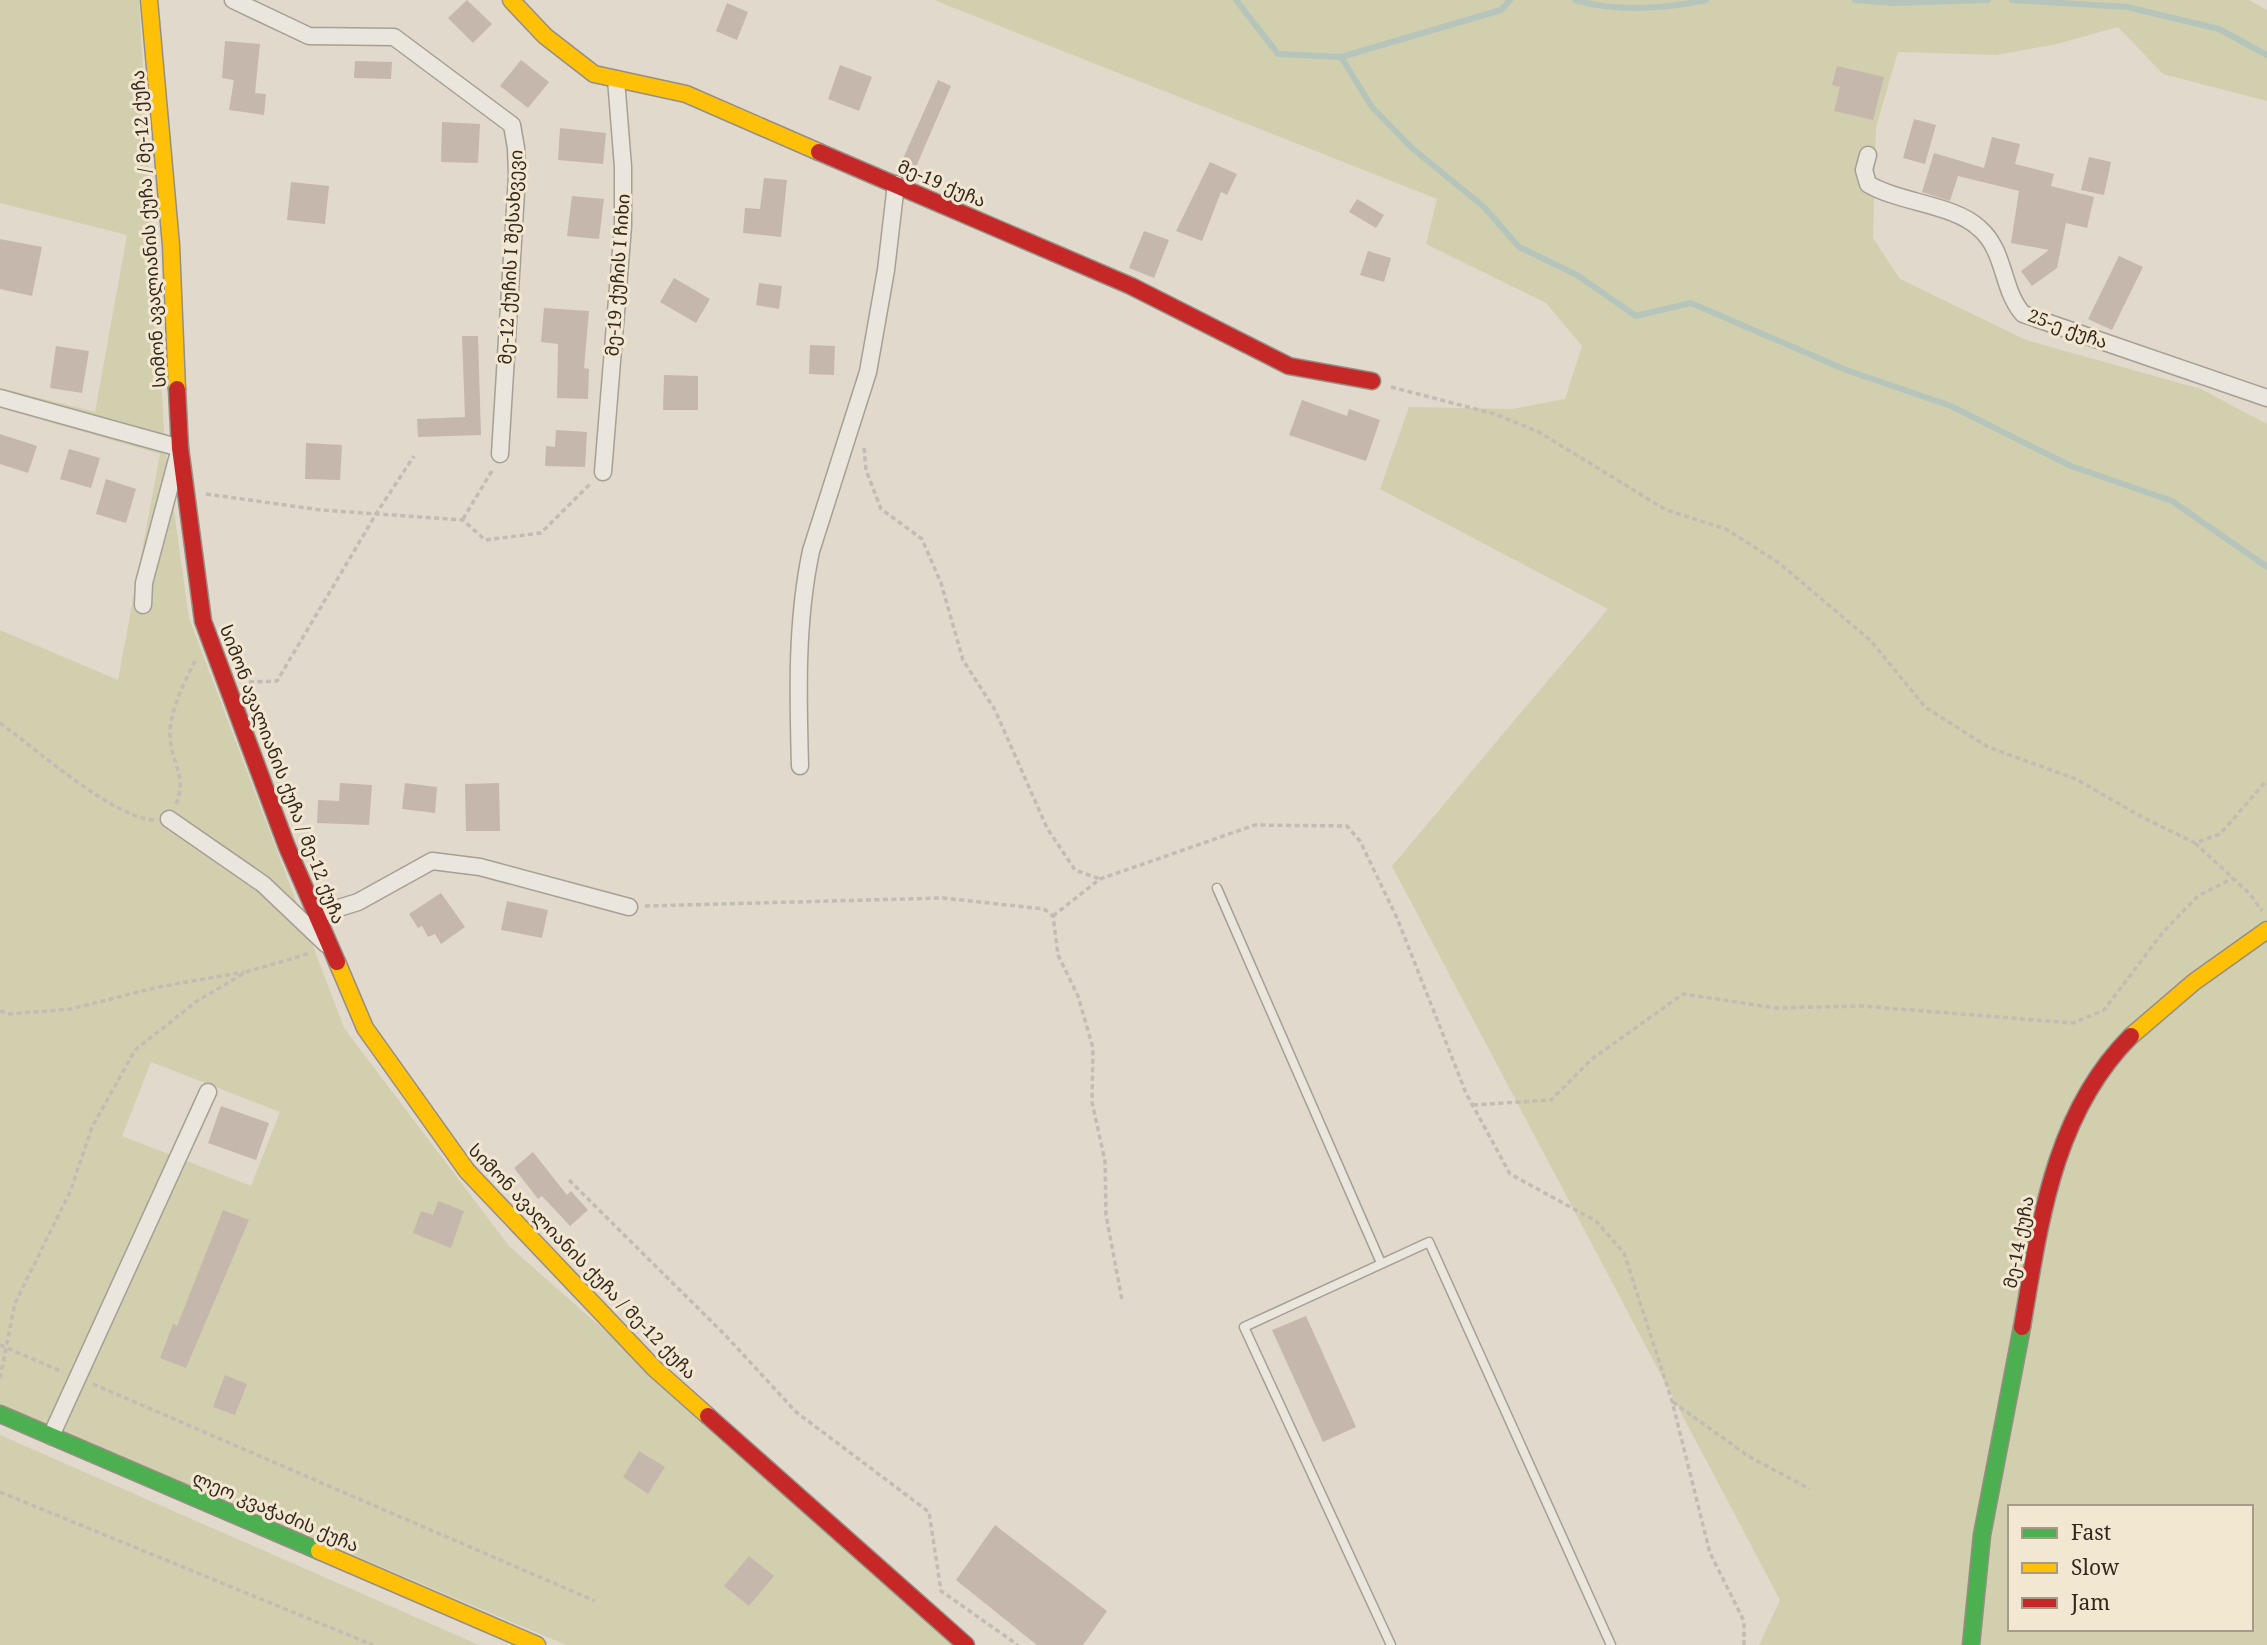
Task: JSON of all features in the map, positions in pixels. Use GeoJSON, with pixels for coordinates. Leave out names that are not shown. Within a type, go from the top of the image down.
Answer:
{"type":"FeatureCollection","features":[{"type":"Feature","properties":{"kind":"street","name":"სიმონ ავალიანის ქუჩა / მე-12 ქუჩა"},"geometry":{"type":"LineString","coordinates":[[149,0],[170,220],[180,448],[203,621],[287,847],[365,1028],[467,1171],[655,1369],[966,1645]]}},
{"type":"Feature","properties":{"kind":"street","name":"მე-12 ქუჩის I შესახვევი"},"geometry":{"type":"LineString","coordinates":[[233,0],[309,36],[394,37],[512,125],[516,148],[516,176],[500,454]]}},
{"type":"Feature","properties":{"kind":"street","name":"მე-19 ქუჩა"},"geometry":{"type":"LineString","coordinates":[[511,0],[545,36],[594,74],[686,94],[1132,286],[1289,366],[1372,381]]}},
{"type":"Feature","properties":{"kind":"street","name":"მე-19 ქუჩის I ჩიხი"},"geometry":{"type":"LineString","coordinates":[[603,472],[623,226],[623,167],[616,79]]}},
{"type":"Feature","properties":{"kind":"street","name":"25-ე ქუჩა"},"geometry":{"type":"LineString","coordinates":[[1868,155],[1864,170],[1868,184],[1888,195],[1940,209],[1979,227],[1998,253],[2011,300],[2024,314],[2267,398]]}},
{"type":"Feature","properties":{"kind":"street"},"geometry":{"type":"LineString","coordinates":[[800,766],[797,674],[805,580],[811,551],[868,372],[886,270],[896,184]]}},
{"type":"Feature","properties":{"kind":"street"},"geometry":{"type":"LineString","coordinates":[[0,398],[180,448],[144,583],[143,605]]}},
{"type":"Feature","properties":{"kind":"street"},"geometry":{"type":"LineString","coordinates":[[169,819],[263,884],[330,948]]}},
{"type":"Feature","properties":{"kind":"street"},"geometry":{"type":"LineString","coordinates":[[316,915],[358,902],[432,861],[480,867],[629,907]]}},
{"type":"Feature","properties":{"kind":"street","name":"მე-14 ქუჩა"},"geometry":{"type":"LineString","coordinates":[[1971,1645],[1978,1560],[1997,1452],[2036,1242],[2063,1141],[2097,1079],[2165,1004],[2267,930]]}},
{"type":"Feature","properties":{"kind":"street"},"geometry":{"type":"LineString","coordinates":[[51,1436],[208,1092]]}},
{"type":"Feature","properties":{"kind":"street","name":"ლეო კვაჭაძის ქუჩა"},"geometry":{"type":"LineString","coordinates":[[0,1414],[537,1645]]}},
{"type":"Feature","properties":{"kind":"lane"},"geometry":{"type":"LineString","coordinates":[[1217,888],[1381,1263]]}},
{"type":"Feature","properties":{"kind":"lane"},"geometry":{"type":"LineString","coordinates":[[1391,1645],[1244,1327],[1429,1242],[1611,1645]]}},
{"type":"Feature","properties":{"kind":"path"},"geometry":{"type":"LineString","coordinates":[[1372,381],[1495,414],[1539,432],[1666,510],[1726,529],[1779,563],[1871,641],[1925,707],[1988,747],[2076,779],[2142,817],[2195,843],[2233,878],[2260,909]]}},
{"type":"Feature","properties":{"kind":"path"},"geometry":{"type":"LineString","coordinates":[[864,446],[866,470],[881,509],[922,539],[942,583],[962,660],[995,709],[1046,828],[1075,870],[1100,879]]}},
{"type":"Feature","properties":{"kind":"path"},"geometry":{"type":"LineString","coordinates":[[463,520],[500,454]]}},
{"type":"Feature","properties":{"kind":"path"},"geometry":{"type":"LineString","coordinates":[[226,683],[277,681],[376,514],[414,456]]}},
{"type":"Feature","properties":{"kind":"path"},"geometry":{"type":"LineString","coordinates":[[186,492],[321,510],[463,520],[485,540],[541,533],[603,472]]}},
{"type":"Feature","properties":{"kind":"path"},"geometry":{"type":"LineString","coordinates":[[0,723],[88,789],[120,808],[149,820],[169,819],[182,790],[170,735],[174,712],[184,682],[208,636]]}},
{"type":"Feature","properties":{"kind":"path"},"geometry":{"type":"LineString","coordinates":[[2195,843],[2220,834],[2267,780]]}},
{"type":"Feature","properties":{"kind":"path"},"geometry":{"type":"LineString","coordinates":[[1053,916],[1100,879],[1255,825],[1348,826],[1360,841],[1398,918],[1428,1002],[1473,1105],[1510,1174],[1595,1221],[1623,1253],[1672,1401],[1710,1553],[1744,1621],[1744,1645]]}},
{"type":"Feature","properties":{"kind":"path"},"geometry":{"type":"LineString","coordinates":[[1473,1105],[1551,1100],[1592,1059],[1684,994],[1776,1008],[1862,1006],[2073,1023],[2104,1010],[2162,932],[2197,896],[2233,878]]}},
{"type":"Feature","properties":{"kind":"path"},"geometry":{"type":"LineString","coordinates":[[629,907],[943,898],[1044,909],[1053,916],[1058,955],[1078,996],[1093,1048],[1092,1102],[1105,1161],[1106,1215],[1122,1300]]}},
{"type":"Feature","properties":{"kind":"path"},"geometry":{"type":"LineString","coordinates":[[0,1011],[10,1014],[71,1009],[158,987],[246,972],[330,948]]}},
{"type":"Feature","properties":{"kind":"path"},"geometry":{"type":"LineString","coordinates":[[0,1378],[15,1303],[70,1192],[92,1126],[135,1050],[197,1001],[246,972]]}},
{"type":"Feature","properties":{"kind":"path"},"geometry":{"type":"LineString","coordinates":[[569,1180],[727,1338],[796,1412],[929,1512],[941,1591],[1018,1645]]}},
{"type":"Feature","properties":{"kind":"path"},"geometry":{"type":"LineString","coordinates":[[0,1345],[595,1601]]}},
{"type":"Feature","properties":{"kind":"path"},"geometry":{"type":"LineString","coordinates":[[1672,1401],[1748,1456],[1810,1489]]}},
{"type":"Feature","properties":{"kind":"path"},"geometry":{"type":"LineString","coordinates":[[0,1492],[373,1645]]}},
{"type":"Feature","properties":{"kind":"shaded area"},"geometry":{"type":"Polygon","coordinates":[[[0,0],[139,0],[165,447],[189,618],[344,1028],[509,1246],[960,1645],[566,1645],[0,1405],[0,630],[118,680],[160,454],[0,408],[0,388],[95,412],[127,235],[0,203],[0,0]],[[151,1062],[122,1136],[251,1186],[280,1112],[151,1062]]]}},
{"type":"Feature","properties":{"kind":"shaded area"},"geometry":{"type":"Polygon","coordinates":[[[934,0],[2249,0],[2267,10],[2267,101],[2163,74],[2118,27],[2057,44],[1996,55],[1898,52],[1876,127],[1873,238],[1900,279],[2026,340],[2201,389],[2267,424],[2267,1645],[1759,1645],[1780,1600],[1392,866],[1608,609],[1380,489],[1409,407],[1512,409],[1565,399],[1582,346],[1546,303],[1426,244],[1437,199],[934,0]]]}},
{"type":"Feature","properties":{"kind":"shaded area"},"geometry":{"type":"Polygon","coordinates":[[[0,1435],[479,1645],[0,1645],[0,1435]]]}},
{"type":"Feature","properties":{"kind":"building"},"geometry":{"type":"Polygon","coordinates":[[[467,0],[492,24],[473,43],[448,18],[467,0]]]}},
{"type":"Feature","properties":{"kind":"building"},"geometry":{"type":"Polygon","coordinates":[[[727,3],[748,12],[737,40],[716,31],[727,3]]]}},
{"type":"Feature","properties":{"kind":"building"},"geometry":{"type":"Polygon","coordinates":[[[225,41],[260,44],[255,93],[266,94],[264,115],[229,110],[234,80],[222,78],[225,41]]]}},
{"type":"Feature","properties":{"kind":"building"},"geometry":{"type":"Polygon","coordinates":[[[521,60],[549,82],[528,108],[500,86],[521,60]]]}},
{"type":"Feature","properties":{"kind":"building"},"geometry":{"type":"Polygon","coordinates":[[[355,61],[392,62],[391,79],[354,78],[355,61]]]}},
{"type":"Feature","properties":{"kind":"building"},"geometry":{"type":"Polygon","coordinates":[[[840,65],[872,77],[859,111],[828,99],[840,65]]]}},
{"type":"Feature","properties":{"kind":"building"},"geometry":{"type":"Polygon","coordinates":[[[1837,66],[1884,77],[1873,120],[1834,111],[1840,87],[1832,85],[1837,66]]]}},
{"type":"Feature","properties":{"kind":"building"},"geometry":{"type":"Polygon","coordinates":[[[938,80],[951,86],[912,176],[898,170],[938,80]]]}},
{"type":"Feature","properties":{"kind":"building"},"geometry":{"type":"Polygon","coordinates":[[[1914,119],[1936,125],[1925,164],[1903,158],[1914,119]]]}},
{"type":"Feature","properties":{"kind":"building"},"geometry":{"type":"Polygon","coordinates":[[[442,122],[480,124],[478,163],[441,162],[442,122]]]}},
{"type":"Feature","properties":{"kind":"building"},"geometry":{"type":"Polygon","coordinates":[[[560,128],[606,133],[603,164],[558,160],[560,128]]]}},
{"type":"Feature","properties":{"kind":"building"},"geometry":{"type":"Polygon","coordinates":[[[1992,137],[2020,144],[2015,164],[2054,174],[2051,186],[2094,197],[2087,228],[2066,223],[2057,268],[2032,286],[2021,271],[2049,250],[2011,243],[2019,191],[1958,176],[1950,201],[1922,192],[1934,153],[1984,168],[1992,137]]]}},
{"type":"Feature","properties":{"kind":"building"},"geometry":{"type":"Polygon","coordinates":[[[2089,157],[2111,162],[2104,195],[2081,190],[2089,157]]]}},
{"type":"Feature","properties":{"kind":"building"},"geometry":{"type":"Polygon","coordinates":[[[1210,162],[1237,174],[1227,195],[1221,192],[1202,241],[1176,231],[1210,162]]]}},
{"type":"Feature","properties":{"kind":"building"},"geometry":{"type":"Polygon","coordinates":[[[764,178],[787,180],[781,237],[743,233],[745,208],[760,209],[764,178]]]}},
{"type":"Feature","properties":{"kind":"building"},"geometry":{"type":"Polygon","coordinates":[[[291,182],[329,186],[325,224],[287,220],[291,182]]]}},
{"type":"Feature","properties":{"kind":"building"},"geometry":{"type":"Polygon","coordinates":[[[572,196],[604,199],[599,239],[567,236],[572,196]]]}},
{"type":"Feature","properties":{"kind":"building"},"geometry":{"type":"Polygon","coordinates":[[[1357,199],[1384,215],[1376,228],[1349,212],[1357,199]]]}},
{"type":"Feature","properties":{"kind":"building"},"geometry":{"type":"Polygon","coordinates":[[[1144,231],[1169,240],[1154,278],[1129,268],[1144,231]]]}},
{"type":"Feature","properties":{"kind":"building"},"geometry":{"type":"Polygon","coordinates":[[[0,239],[42,247],[32,296],[0,289],[0,239]]]}},
{"type":"Feature","properties":{"kind":"building"},"geometry":{"type":"Polygon","coordinates":[[[1368,251],[1391,258],[1384,282],[1360,275],[1368,251]]]}},
{"type":"Feature","properties":{"kind":"building"},"geometry":{"type":"Polygon","coordinates":[[[2119,256],[2143,267],[2112,330],[2088,319],[2119,256]]]}},
{"type":"Feature","properties":{"kind":"building"},"geometry":{"type":"Polygon","coordinates":[[[674,278],[710,299],[696,323],[660,302],[674,278]]]}},
{"type":"Feature","properties":{"kind":"building"},"geometry":{"type":"Polygon","coordinates":[[[759,283],[782,286],[779,309],[756,305],[759,283]]]}},
{"type":"Feature","properties":{"kind":"building"},"geometry":{"type":"Polygon","coordinates":[[[544,308],[589,311],[584,368],[589,369],[588,399],[557,398],[558,344],[541,342],[544,308]]]}},
{"type":"Feature","properties":{"kind":"building"},"geometry":{"type":"Polygon","coordinates":[[[462,336],[478,336],[481,435],[418,437],[417,419],[465,417],[462,336]]]}},
{"type":"Feature","properties":{"kind":"building"},"geometry":{"type":"Polygon","coordinates":[[[810,345],[835,346],[834,375],[809,374],[810,345]]]}},
{"type":"Feature","properties":{"kind":"building"},"geometry":{"type":"Polygon","coordinates":[[[56,346],[89,351],[82,393],[50,388],[56,346]]]}},
{"type":"Feature","properties":{"kind":"building"},"geometry":{"type":"Polygon","coordinates":[[[664,375],[698,376],[698,410],[663,410],[664,375]]]}},
{"type":"Feature","properties":{"kind":"building"},"geometry":{"type":"Polygon","coordinates":[[[1302,400],[1347,416],[1349,409],[1380,420],[1366,461],[1289,435],[1302,400]]]}},
{"type":"Feature","properties":{"kind":"building"},"geometry":{"type":"Polygon","coordinates":[[[556,430],[587,432],[585,467],[545,466],[546,446],[555,447],[556,430]]]}},
{"type":"Feature","properties":{"kind":"building"},"geometry":{"type":"Polygon","coordinates":[[[0,434],[37,446],[28,473],[0,464],[0,434]]]}},
{"type":"Feature","properties":{"kind":"building"},"geometry":{"type":"Polygon","coordinates":[[[306,443],[342,445],[340,480],[305,479],[306,443]]]}},
{"type":"Feature","properties":{"kind":"building"},"geometry":{"type":"Polygon","coordinates":[[[69,449],[100,458],[91,488],[60,479],[69,449]]]}},
{"type":"Feature","properties":{"kind":"building"},"geometry":{"type":"Polygon","coordinates":[[[106,479],[136,489],[126,523],[96,514],[106,479]]]}},
{"type":"Feature","properties":{"kind":"building"},"geometry":{"type":"Polygon","coordinates":[[[340,783],[372,785],[369,825],[317,823],[318,800],[339,801],[340,783]]]}},
{"type":"Feature","properties":{"kind":"building"},"geometry":{"type":"Polygon","coordinates":[[[405,783],[437,787],[435,813],[402,809],[405,783]]]}},
{"type":"Feature","properties":{"kind":"building"},"geometry":{"type":"Polygon","coordinates":[[[499,783],[500,831],[466,831],[465,784],[499,783]]]}},
{"type":"Feature","properties":{"kind":"building"},"geometry":{"type":"Polygon","coordinates":[[[441,893],[465,927],[441,944],[435,934],[428,937],[422,926],[418,928],[409,914],[441,893]]]}},
{"type":"Feature","properties":{"kind":"building"},"geometry":{"type":"Polygon","coordinates":[[[507,901],[548,910],[542,938],[501,930],[507,901]]]}},
{"type":"Feature","properties":{"kind":"building"},"geometry":{"type":"Polygon","coordinates":[[[221,1106],[269,1123],[256,1160],[208,1143],[221,1106]]]}},
{"type":"Feature","properties":{"kind":"building"},"geometry":{"type":"Polygon","coordinates":[[[533,1152],[567,1195],[571,1191],[588,1210],[570,1226],[542,1196],[538,1199],[514,1168],[533,1152]]]}},
{"type":"Feature","properties":{"kind":"building"},"geometry":{"type":"Polygon","coordinates":[[[438,1201],[464,1211],[451,1248],[413,1233],[421,1211],[433,1215],[438,1201]]]}},
{"type":"Feature","properties":{"kind":"building"},"geometry":{"type":"Polygon","coordinates":[[[223,1210],[249,1220],[186,1368],[160,1358],[173,1324],[177,1326],[223,1210]]]}},
{"type":"Feature","properties":{"kind":"building"},"geometry":{"type":"Polygon","coordinates":[[[1306,1316],[1356,1427],[1323,1442],[1272,1330],[1306,1316]]]}},
{"type":"Feature","properties":{"kind":"building"},"geometry":{"type":"Polygon","coordinates":[[[225,1375],[247,1384],[235,1415],[213,1407],[225,1375]]]}},
{"type":"Feature","properties":{"kind":"building"},"geometry":{"type":"Polygon","coordinates":[[[639,1451],[665,1467],[648,1494],[623,1477],[639,1451]]]}},
{"type":"Feature","properties":{"kind":"building"},"geometry":{"type":"Polygon","coordinates":[[[995,1525],[1107,1611],[1083,1645],[1037,1645],[956,1580],[995,1525]]]}},
{"type":"Feature","properties":{"kind":"building"},"geometry":{"type":"Polygon","coordinates":[[[749,1556],[774,1576],[749,1606],[724,1586],[749,1556]]]}},
{"type":"Feature","properties":{"kind":"waterway"},"geometry":{"type":"LineString","coordinates":[[1236,0],[1278,54],[1341,57],[1501,10],[1510,0]]}},
{"type":"Feature","properties":{"kind":"waterway"},"geometry":{"type":"LineString","coordinates":[[1575,0],[1623,8],[1706,0]]}},
{"type":"Feature","properties":{"kind":"waterway"},"geometry":{"type":"LineString","coordinates":[[1855,0],[1893,3],[1988,0]]}},
{"type":"Feature","properties":{"kind":"waterway"},"geometry":{"type":"LineString","coordinates":[[2012,0],[2127,7],[2219,29],[2267,55]]}},
{"type":"Feature","properties":{"kind":"waterway"},"geometry":{"type":"LineString","coordinates":[[1341,57],[1372,107],[1412,148],[1484,207],[1519,247],[1577,275],[1636,316],[1691,303],[1846,370],[1951,406],[2071,466],[2172,501],[2267,567]]}},
{"type":"Feature","properties":{"kind":"traffic: fast"},"geometry":{"type":"LineString","coordinates":[[1971,1645],[1982,1535],[2022,1327]]}},
{"type":"Feature","properties":{"kind":"traffic: fast"},"geometry":{"type":"LineString","coordinates":[[0,1414],[319,1551]]}},
{"type":"Feature","properties":{"kind":"traffic: slow"},"geometry":{"type":"LineString","coordinates":[[149,0],[171,245],[177,389]]}},
{"type":"Feature","properties":{"kind":"traffic: slow"},"geometry":{"type":"LineString","coordinates":[[511,0],[545,36],[594,74],[686,94],[819,152]]}},
{"type":"Feature","properties":{"kind":"traffic: slow"},"geometry":{"type":"LineString","coordinates":[[2131,1036],[2194,982],[2267,930]]}},
{"type":"Feature","properties":{"kind":"traffic: slow"},"geometry":{"type":"LineString","coordinates":[[337,962],[365,1028],[467,1171],[655,1369],[708,1416]]}},
{"type":"Feature","properties":{"kind":"traffic: slow"},"geometry":{"type":"LineString","coordinates":[[319,1551],[537,1645]]}},
{"type":"Feature","properties":{"kind":"traffic: jam"},"geometry":{"type":"LineString","coordinates":[[819,152],[1131,286],[1289,366],[1372,381]]}},
{"type":"Feature","properties":{"kind":"traffic: jam"},"geometry":{"type":"LineString","coordinates":[[177,389],[180,448],[203,621],[287,847],[337,962]]}},
{"type":"Feature","properties":{"kind":"traffic: jam"},"geometry":{"type":"LineString","coordinates":[[2022,1327],[2044,1210],[2067,1135],[2084,1100],[2105,1067],[2131,1036]]}},
{"type":"Feature","properties":{"kind":"traffic: jam"},"geometry":{"type":"LineString","coordinates":[[708,1416],[966,1645]]}}]}
